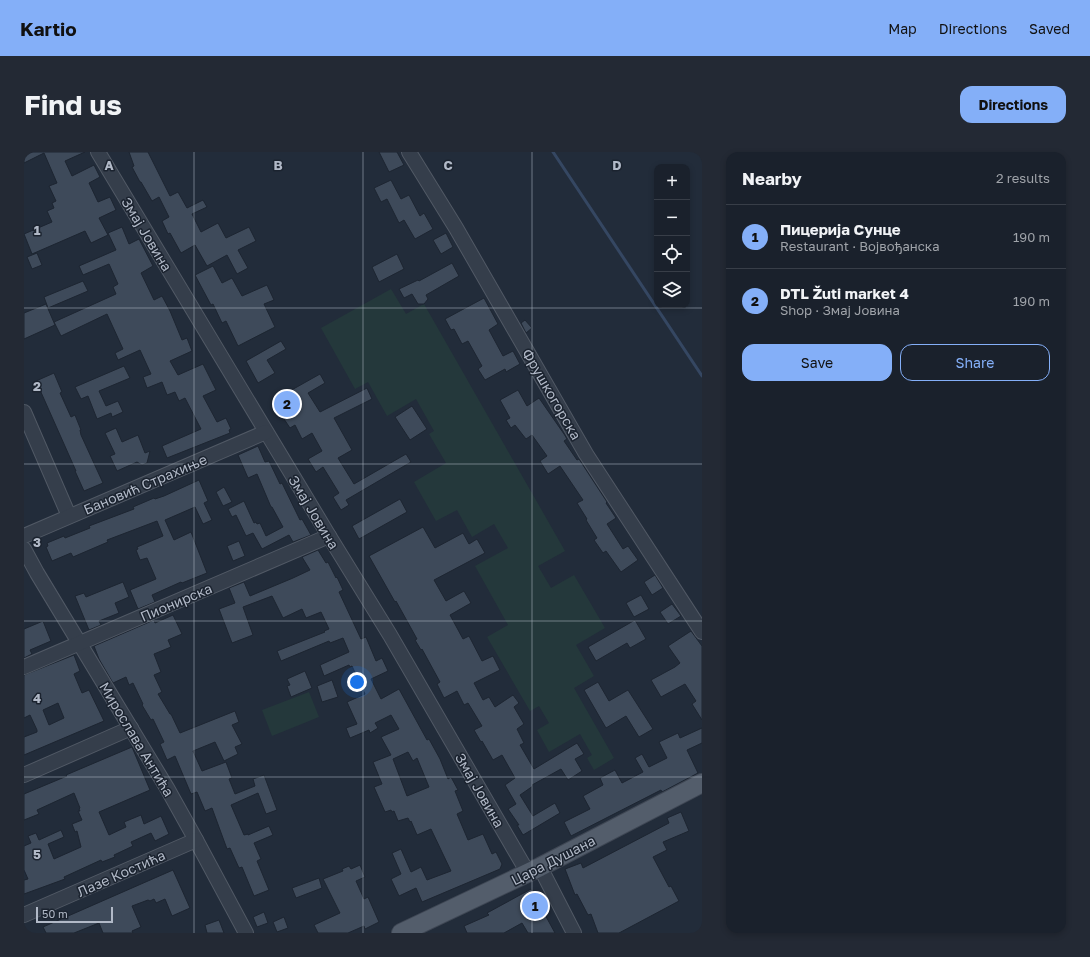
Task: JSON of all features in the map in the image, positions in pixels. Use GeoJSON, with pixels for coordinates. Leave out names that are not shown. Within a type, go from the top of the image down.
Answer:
{"type":"FeatureCollection","features":[{"type":"Feature","properties":{"kind":"main road","name":"Цара Душана"},"geometry":{"type":"LineString","coordinates":[[401,933],[534,870],[702,784]]}},
{"type":"Feature","properties":{"kind":"street","name":"Змај Јовина"},"geometry":{"type":"LineString","coordinates":[[98,152],[329,536],[574,933]]}},
{"type":"Feature","properties":{"kind":"street","name":"Фрушкогорска"},"geometry":{"type":"LineString","coordinates":[[409,152],[456,228],[586,454],[702,632]]}},
{"type":"Feature","properties":{"kind":"street"},"geometry":{"type":"LineString","coordinates":[[24,412],[70,516]]}},
{"type":"Feature","properties":{"kind":"street","name":"Бановић Страхиње"},"geometry":{"type":"LineString","coordinates":[[24,536],[266,432]]}},
{"type":"Feature","properties":{"kind":"street","name":"Пионирска"},"geometry":{"type":"LineString","coordinates":[[24,667],[329,536]]}},
{"type":"Feature","properties":{"kind":"street","name":"Мирослава Антића"},"geometry":{"type":"LineString","coordinates":[[24,549],[196,840],[246,933]]}},
{"type":"Feature","properties":{"kind":"street"},"geometry":{"type":"LineString","coordinates":[[24,775],[131,728]]}},
{"type":"Feature","properties":{"kind":"street","name":"Лазе Костића"},"geometry":{"type":"LineString","coordinates":[[24,915],[196,840]]}},
{"type":"Feature","properties":{"kind":"green space"},"geometry":{"type":"Polygon","coordinates":[[[391,289],[406,314],[424,304],[565,551],[538,566],[551,588],[574,575],[605,628],[576,645],[594,676],[574,688],[614,758],[594,770],[587,758],[592,755],[580,734],[549,752],[537,730],[549,723],[539,706],[530,711],[487,637],[508,625],[475,566],[508,548],[494,524],[472,537],[457,510],[436,521],[414,482],[446,463],[429,434],[434,431],[416,399],[387,416],[368,382],[355,389],[321,328],[391,289]]]}},
{"type":"Feature","properties":{"kind":"green space"},"geometry":{"type":"Polygon","coordinates":[[[309,692],[319,717],[272,736],[262,710],[309,692]]]}},
{"type":"Feature","properties":{"kind":"building"},"geometry":{"type":"Polygon","coordinates":[[[24,152],[85,152],[65,161],[72,176],[94,165],[100,177],[89,183],[98,202],[110,197],[116,210],[99,218],[108,235],[91,243],[85,231],[32,254],[24,234],[52,222],[47,211],[54,208],[52,203],[56,201],[49,186],[57,183],[44,153],[24,163],[24,152]]]}},
{"type":"Feature","properties":{"kind":"building"},"geometry":{"type":"Polygon","coordinates":[[[129,152],[148,152],[170,196],[178,192],[187,208],[203,200],[207,207],[192,214],[201,232],[218,223],[226,238],[249,227],[256,241],[238,250],[248,268],[237,274],[227,255],[207,266],[195,245],[181,253],[170,233],[168,234],[162,221],[169,217],[159,197],[152,201],[132,167],[134,166],[129,152]]]}},
{"type":"Feature","properties":{"kind":"building"},"geometry":{"type":"Polygon","coordinates":[[[379,152],[397,152],[404,165],[389,172],[379,152]]]}},
{"type":"Feature","properties":{"kind":"building"},"geometry":{"type":"Polygon","coordinates":[[[391,180],[401,199],[409,195],[420,216],[424,213],[433,229],[415,239],[404,220],[399,223],[387,199],[381,202],[374,188],[391,180]]]}},
{"type":"Feature","properties":{"kind":"building"},"geometry":{"type":"Polygon","coordinates":[[[122,227],[129,244],[139,239],[153,266],[141,273],[154,300],[162,296],[182,340],[187,338],[192,351],[170,361],[178,375],[203,364],[216,390],[203,396],[217,422],[226,418],[231,429],[229,430],[230,433],[167,458],[162,446],[201,429],[185,398],[179,401],[175,392],[167,395],[162,382],[147,388],[143,377],[151,374],[140,350],[118,360],[115,353],[123,349],[107,314],[61,336],[54,322],[116,294],[113,287],[118,284],[109,264],[83,275],[79,266],[116,250],[108,233],[122,227]]]}},
{"type":"Feature","properties":{"kind":"building"},"geometry":{"type":"Polygon","coordinates":[[[446,233],[453,247],[441,254],[433,240],[446,233]]]}},
{"type":"Feature","properties":{"kind":"building"},"geometry":{"type":"Polygon","coordinates":[[[37,253],[42,265],[32,269],[27,257],[37,253]]]}},
{"type":"Feature","properties":{"kind":"building"},"geometry":{"type":"Polygon","coordinates":[[[397,254],[404,269],[379,282],[372,267],[397,254]]]}},
{"type":"Feature","properties":{"kind":"building"},"geometry":{"type":"Polygon","coordinates":[[[452,263],[459,276],[426,295],[428,299],[424,304],[418,304],[412,294],[404,298],[399,289],[418,280],[419,281],[452,263]]]}},
{"type":"Feature","properties":{"kind":"building"},"geometry":{"type":"Polygon","coordinates":[[[213,266],[222,283],[232,278],[242,296],[267,285],[274,300],[264,304],[275,327],[238,346],[226,321],[222,323],[213,304],[211,305],[195,275],[213,266]]]}},
{"type":"Feature","properties":{"kind":"building"},"geometry":{"type":"Polygon","coordinates":[[[83,281],[88,291],[48,308],[44,297],[83,281]]]}},
{"type":"Feature","properties":{"kind":"building"},"geometry":{"type":"Polygon","coordinates":[[[484,298],[498,324],[489,330],[503,356],[513,351],[520,364],[506,372],[505,369],[485,380],[478,369],[482,366],[468,341],[462,344],[454,329],[451,330],[445,319],[484,298]]]}},
{"type":"Feature","properties":{"kind":"building"},"geometry":{"type":"Polygon","coordinates":[[[46,304],[55,325],[24,339],[24,313],[46,304]]]}},
{"type":"Feature","properties":{"kind":"building"},"geometry":{"type":"Polygon","coordinates":[[[525,320],[532,328],[526,333],[521,323],[525,320]]]}},
{"type":"Feature","properties":{"kind":"building"},"geometry":{"type":"Polygon","coordinates":[[[281,341],[286,349],[267,360],[275,373],[258,383],[246,361],[281,341]]]}},
{"type":"Feature","properties":{"kind":"building"},"geometry":{"type":"Polygon","coordinates":[[[124,366],[130,378],[99,391],[106,406],[118,401],[123,412],[112,417],[111,413],[97,419],[88,396],[81,399],[75,387],[124,366]]]}},
{"type":"Feature","properties":{"kind":"building"},"geometry":{"type":"Polygon","coordinates":[[[54,373],[62,392],[60,393],[71,417],[75,415],[81,430],[81,435],[103,483],[84,491],[36,381],[54,373]]]}},
{"type":"Feature","properties":{"kind":"building"},"geometry":{"type":"Polygon","coordinates":[[[320,374],[325,383],[308,393],[320,412],[367,388],[372,399],[334,418],[352,450],[338,458],[354,484],[406,454],[411,462],[346,500],[349,505],[341,510],[333,497],[339,493],[323,467],[316,472],[308,459],[322,451],[312,433],[302,439],[295,425],[290,428],[272,401],[320,374]]]}},
{"type":"Feature","properties":{"kind":"building"},"geometry":{"type":"Polygon","coordinates":[[[518,390],[527,406],[539,398],[567,439],[564,441],[577,460],[579,459],[607,502],[606,503],[616,518],[607,524],[623,549],[628,546],[638,560],[621,572],[606,551],[603,553],[594,540],[597,538],[577,503],[583,500],[560,466],[548,474],[540,461],[547,456],[532,435],[526,439],[515,425],[511,428],[506,420],[510,418],[500,400],[518,390]]]}},
{"type":"Feature","properties":{"kind":"building"},"geometry":{"type":"Polygon","coordinates":[[[412,406],[427,429],[410,440],[395,417],[412,406]]]}},
{"type":"Feature","properties":{"kind":"building"},"geometry":{"type":"Polygon","coordinates":[[[116,428],[122,442],[138,435],[145,453],[150,451],[147,463],[142,465],[137,462],[117,471],[110,456],[115,454],[105,433],[116,428]]]}},
{"type":"Feature","properties":{"kind":"building"},"geometry":{"type":"Polygon","coordinates":[[[258,446],[265,462],[269,461],[280,484],[282,483],[300,520],[302,519],[311,535],[293,542],[289,535],[262,549],[253,533],[246,536],[236,515],[232,517],[228,509],[244,501],[254,523],[260,523],[266,536],[283,527],[271,507],[257,474],[248,478],[238,455],[258,446]]]}},
{"type":"Feature","properties":{"kind":"building"},"geometry":{"type":"Polygon","coordinates":[[[199,480],[208,501],[204,503],[212,520],[203,524],[195,507],[165,520],[174,540],[191,532],[207,573],[182,583],[181,582],[152,595],[155,602],[138,609],[130,590],[156,579],[147,558],[140,560],[136,550],[138,549],[137,547],[163,536],[157,521],[107,540],[108,542],[73,557],[71,553],[52,561],[46,547],[48,546],[47,543],[64,536],[65,538],[90,528],[89,526],[134,509],[133,507],[154,498],[164,496],[199,480]]]}},
{"type":"Feature","properties":{"kind":"building"},"geometry":{"type":"Polygon","coordinates":[[[224,487],[232,502],[223,506],[216,492],[224,487]]]}},
{"type":"Feature","properties":{"kind":"building"},"geometry":{"type":"Polygon","coordinates":[[[400,499],[407,512],[359,539],[352,526],[400,499]]]}},
{"type":"Feature","properties":{"kind":"building"},"geometry":{"type":"Polygon","coordinates":[[[423,527],[435,548],[463,533],[469,544],[477,539],[485,553],[434,580],[446,601],[464,591],[471,603],[450,615],[463,639],[469,636],[482,661],[493,656],[500,670],[474,683],[483,700],[489,697],[495,707],[513,695],[519,703],[514,707],[524,724],[517,729],[524,743],[520,745],[534,769],[577,743],[584,754],[575,759],[582,771],[568,780],[561,769],[532,785],[533,786],[520,795],[533,816],[555,803],[560,813],[523,835],[517,825],[519,825],[508,809],[516,804],[505,785],[515,778],[502,755],[493,760],[482,741],[481,742],[474,730],[482,726],[468,703],[464,705],[457,691],[444,698],[437,684],[440,682],[422,649],[421,650],[415,640],[417,639],[396,601],[395,602],[369,556],[423,527]]]}},
{"type":"Feature","properties":{"kind":"building"},"geometry":{"type":"Polygon","coordinates":[[[239,541],[245,556],[233,561],[227,546],[239,541]]]}},
{"type":"Feature","properties":{"kind":"building"},"geometry":{"type":"Polygon","coordinates":[[[318,550],[326,563],[328,562],[343,590],[339,592],[361,639],[366,637],[376,661],[382,658],[388,671],[371,679],[381,699],[399,689],[427,740],[429,739],[440,759],[448,779],[451,777],[458,790],[455,791],[463,811],[457,814],[468,840],[483,834],[492,854],[496,852],[502,864],[500,869],[422,902],[416,888],[399,896],[391,879],[401,874],[392,853],[401,849],[411,872],[421,867],[427,880],[451,871],[431,829],[417,835],[411,821],[410,822],[408,818],[398,821],[394,811],[392,812],[391,810],[385,812],[374,787],[382,784],[373,762],[391,755],[381,737],[399,729],[391,715],[375,723],[378,728],[370,733],[369,730],[350,738],[346,728],[357,724],[347,702],[365,694],[352,666],[350,667],[349,665],[324,676],[320,665],[349,652],[343,638],[330,643],[329,641],[281,661],[277,651],[325,632],[324,631],[329,629],[321,612],[306,618],[302,609],[283,618],[272,596],[243,607],[253,635],[232,643],[219,609],[235,603],[229,588],[244,582],[250,596],[293,578],[310,570],[302,557],[318,550]],[[408,752],[393,759],[407,796],[429,787],[417,758],[413,761],[408,752]]]}},
{"type":"Feature","properties":{"kind":"building"},"geometry":{"type":"Polygon","coordinates":[[[655,575],[663,588],[652,595],[644,582],[655,575]]]}},
{"type":"Feature","properties":{"kind":"building"},"geometry":{"type":"Polygon","coordinates":[[[123,582],[129,597],[115,603],[119,613],[99,621],[101,625],[89,630],[75,596],[84,593],[86,597],[123,582]]]}},
{"type":"Feature","properties":{"kind":"building"},"geometry":{"type":"Polygon","coordinates":[[[641,595],[649,609],[634,617],[626,603],[641,595]]]}},
{"type":"Feature","properties":{"kind":"building"},"geometry":{"type":"Polygon","coordinates":[[[672,604],[681,616],[668,624],[660,612],[672,604]]]}},
{"type":"Feature","properties":{"kind":"building"},"geometry":{"type":"Polygon","coordinates":[[[173,615],[182,634],[168,640],[171,647],[154,654],[161,672],[154,675],[162,692],[158,694],[171,714],[180,733],[235,711],[239,722],[232,725],[242,744],[235,747],[238,754],[224,761],[215,742],[193,751],[202,771],[226,762],[232,778],[229,779],[235,794],[255,786],[253,779],[264,775],[277,810],[266,814],[258,793],[231,805],[244,835],[248,835],[269,826],[273,835],[254,843],[261,859],[257,861],[269,890],[254,896],[242,867],[239,868],[230,848],[227,849],[212,808],[205,811],[197,792],[191,794],[175,756],[167,760],[160,744],[164,742],[153,719],[151,720],[142,705],[143,704],[133,683],[129,685],[126,677],[113,683],[99,659],[94,646],[154,620],[155,623],[173,615]]]}},
{"type":"Feature","properties":{"kind":"building"},"geometry":{"type":"Polygon","coordinates":[[[635,620],[646,639],[630,648],[627,643],[596,661],[588,647],[635,620]]]}},
{"type":"Feature","properties":{"kind":"building"},"geometry":{"type":"Polygon","coordinates":[[[43,621],[51,641],[30,650],[32,654],[24,658],[24,629],[43,621]]]}},
{"type":"Feature","properties":{"kind":"building"},"geometry":{"type":"Polygon","coordinates":[[[691,631],[702,646],[702,720],[692,704],[696,701],[685,684],[661,697],[651,680],[680,663],[668,646],[691,631]]]}},
{"type":"Feature","properties":{"kind":"building"},"geometry":{"type":"Polygon","coordinates":[[[74,655],[80,671],[74,674],[82,693],[89,690],[104,721],[24,755],[24,737],[37,732],[37,730],[30,715],[24,718],[24,675],[74,655]],[[58,703],[43,710],[49,725],[64,718],[58,703]]]}},
{"type":"Feature","properties":{"kind":"building"},"geometry":{"type":"Polygon","coordinates":[[[305,671],[312,688],[291,697],[287,686],[290,685],[287,679],[305,671]]]}},
{"type":"Feature","properties":{"kind":"building"},"geometry":{"type":"Polygon","coordinates":[[[332,680],[338,697],[322,702],[317,686],[332,680]]]}},
{"type":"Feature","properties":{"kind":"building"},"geometry":{"type":"Polygon","coordinates":[[[598,682],[609,701],[628,690],[653,729],[639,737],[626,716],[606,728],[584,690],[598,682]]]}},
{"type":"Feature","properties":{"kind":"building"},"geometry":{"type":"Polygon","coordinates":[[[702,728],[702,743],[687,750],[698,773],[662,792],[661,790],[571,836],[564,822],[590,809],[583,796],[603,785],[600,778],[615,770],[622,783],[643,772],[635,758],[642,754],[649,767],[667,758],[659,742],[678,733],[680,738],[702,728]]]}},
{"type":"Feature","properties":{"kind":"building"},"geometry":{"type":"Polygon","coordinates":[[[132,747],[150,790],[99,812],[109,835],[126,827],[124,822],[141,815],[144,824],[161,816],[169,834],[155,841],[151,833],[131,842],[133,846],[114,855],[115,857],[102,862],[101,860],[64,877],[65,879],[24,894],[24,880],[28,879],[24,870],[24,846],[31,843],[28,836],[36,833],[39,840],[61,830],[64,837],[48,844],[54,859],[81,847],[77,831],[75,832],[72,824],[82,820],[78,811],[80,811],[80,808],[74,793],[37,810],[39,814],[24,820],[24,794],[132,747]]]}},
{"type":"Feature","properties":{"kind":"building"},"geometry":{"type":"Polygon","coordinates":[[[681,812],[689,831],[663,842],[667,850],[653,857],[669,887],[671,886],[679,901],[619,933],[598,933],[591,914],[588,915],[577,894],[575,895],[565,869],[581,863],[583,868],[669,823],[667,818],[681,812]]]}},
{"type":"Feature","properties":{"kind":"building"},"geometry":{"type":"Polygon","coordinates":[[[360,865],[365,877],[356,881],[364,899],[368,897],[379,922],[365,929],[364,926],[348,933],[318,933],[314,925],[340,913],[323,879],[343,871],[342,869],[349,866],[351,869],[360,865]]]}},
{"type":"Feature","properties":{"kind":"building"},"geometry":{"type":"Polygon","coordinates":[[[173,870],[190,908],[172,916],[165,899],[156,903],[154,899],[132,906],[141,927],[132,931],[133,933],[103,933],[99,923],[74,933],[46,933],[43,927],[173,870]]]}},
{"type":"Feature","properties":{"kind":"building"},"geometry":{"type":"Polygon","coordinates":[[[319,878],[322,888],[296,898],[292,888],[319,878]]]}},
{"type":"Feature","properties":{"kind":"building"},"geometry":{"type":"Polygon","coordinates":[[[531,889],[555,933],[528,933],[522,923],[504,933],[467,933],[464,926],[489,915],[487,913],[531,889]]]}},
{"type":"Feature","properties":{"kind":"building"},"geometry":{"type":"Polygon","coordinates":[[[264,912],[268,923],[257,927],[253,917],[264,912]]]}},
{"type":"Feature","properties":{"kind":"building"},"geometry":{"type":"Polygon","coordinates":[[[284,917],[288,928],[277,932],[273,922],[284,917]]]}},
{"type":"Feature","properties":{"kind":"building"},"geometry":{"type":"Polygon","coordinates":[[[219,920],[224,933],[207,933],[205,925],[219,920]]]}},
{"type":"Feature","properties":{"kind":"waterway"},"geometry":{"type":"LineString","coordinates":[[553,152],[702,376]]}},
{"type":"Feature","properties":{"kind":"place","name":"DTL Žuti market 4"},"geometry":{"type":"Point","coordinates":[287,404]}},
{"type":"Feature","properties":{"kind":"place","name":"Пицерија Сунце"},"geometry":{"type":"Point","coordinates":[535,906]}}]}
